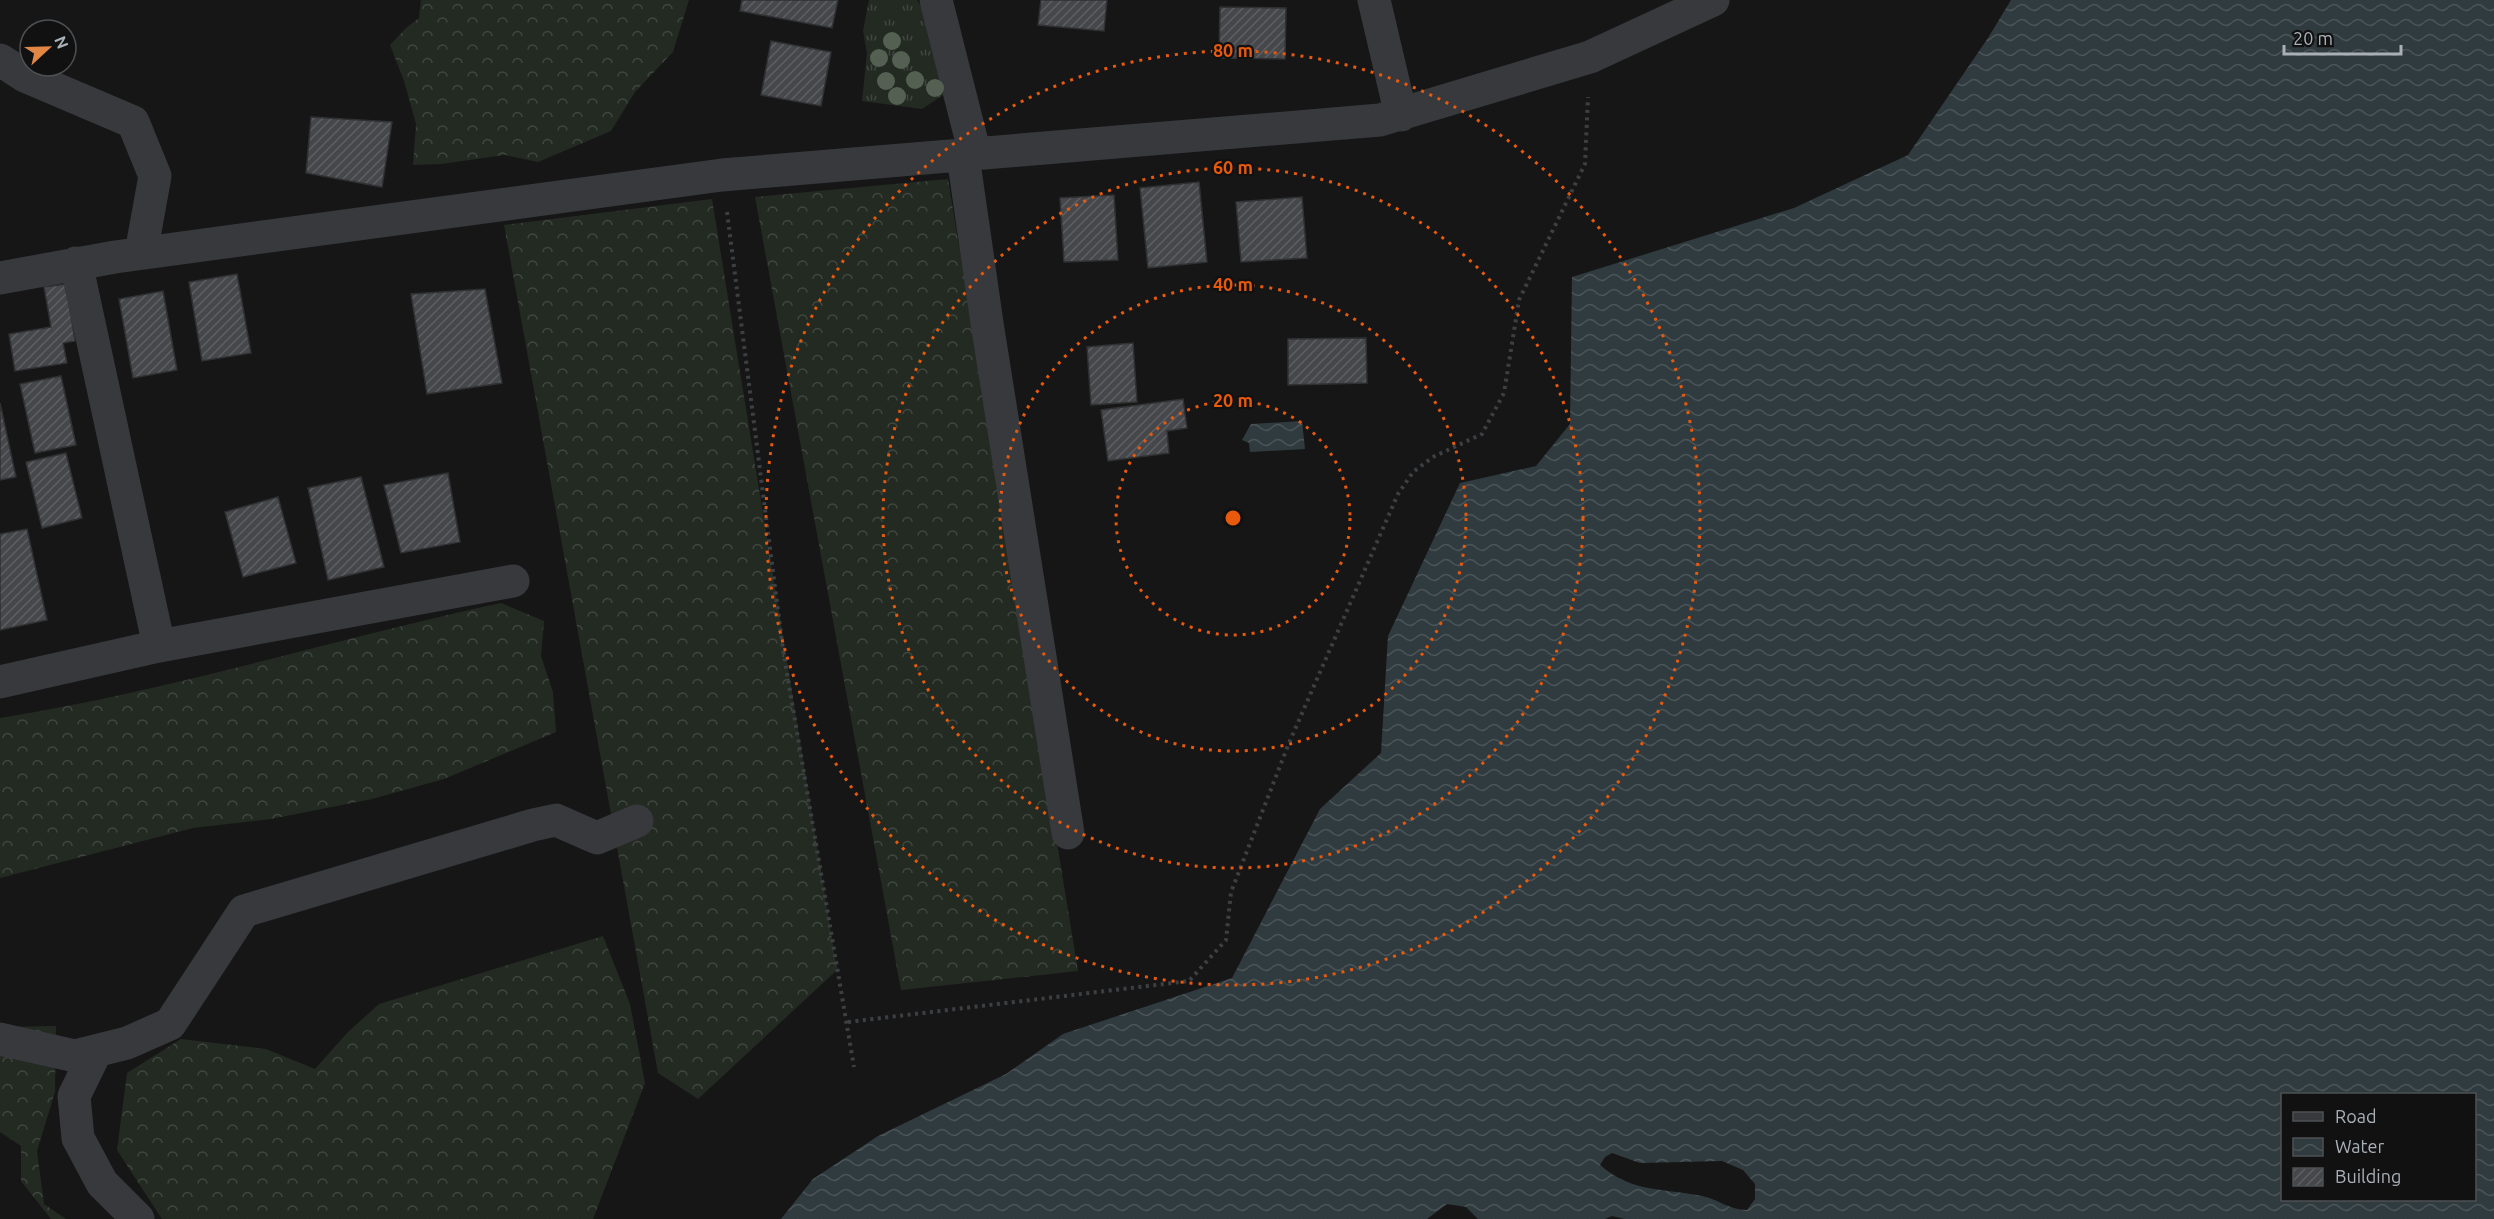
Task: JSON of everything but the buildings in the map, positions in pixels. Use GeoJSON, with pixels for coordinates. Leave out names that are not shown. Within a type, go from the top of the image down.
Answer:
{"type":"FeatureCollection","features":[{"type":"Feature","properties":{"kind":"street"},"geometry":{"type":"LineString","coordinates":[[936,0],[969,155],[987,323],[1068,833]]}},
{"type":"Feature","properties":{"kind":"street"},"geometry":{"type":"LineString","coordinates":[[1368,0],[1401,115]]}},
{"type":"Feature","properties":{"kind":"street"},"geometry":{"type":"LineString","coordinates":[[0,278],[141,253],[722,175],[1380,120],[1590,57],[1713,0]]}},
{"type":"Feature","properties":{"kind":"street"},"geometry":{"type":"LineString","coordinates":[[0,60],[25,75],[133,122],[154,176],[141,253]]}},
{"type":"Feature","properties":{"kind":"street"},"geometry":{"type":"LineString","coordinates":[[75,263],[159,646]]}},
{"type":"Feature","properties":{"kind":"street"},"geometry":{"type":"LineString","coordinates":[[0,682],[159,646],[513,581]]}},
{"type":"Feature","properties":{"kind":"street"},"geometry":{"type":"LineString","coordinates":[[0,1039],[75,1056],[128,1044],[170,1024],[244,911],[533,825],[556,820],[597,838],[637,821]]}},
{"type":"Feature","properties":{"kind":"street"},"geometry":{"type":"LineString","coordinates":[[96,1051],[74,1096],[78,1138],[102,1183],[138,1219]]}},
{"type":"Feature","properties":{"kind":"path"},"geometry":{"type":"LineString","coordinates":[[848,1022],[1189,981],[1226,939],[1231,892],[1289,743],[1398,494],[1413,472],[1433,457],[1482,434],[1504,393],[1520,300],[1585,164],[1590,57]]}},
{"type":"Feature","properties":{"kind":"path"},"geometry":{"type":"LineString","coordinates":[[722,175],[783,650],[854,1067]]}},
{"type":"Feature","properties":{"kind":"green space"},"geometry":{"type":"Polygon","coordinates":[[[421,0],[689,0],[673,52],[635,92],[611,131],[538,162],[505,155],[441,164],[413,165],[416,124],[404,81],[390,45],[419,18],[421,0]]]}},
{"type":"Feature","properties":{"kind":"green space"},"geometry":{"type":"Polygon","coordinates":[[[869,0],[917,0],[926,14],[943,95],[922,109],[862,101],[867,53],[863,31],[869,0]]]}},
{"type":"Feature","properties":{"kind":"green space"},"geometry":{"type":"Polygon","coordinates":[[[948,179],[1078,971],[901,990],[755,197],[948,179]]]}},
{"type":"Feature","properties":{"kind":"green space"},"geometry":{"type":"Polygon","coordinates":[[[712,199],[837,970],[698,1099],[658,1073],[504,225],[712,199]]]}},
{"type":"Feature","properties":{"kind":"green space"},"geometry":{"type":"Polygon","coordinates":[[[501,603],[544,621],[541,656],[553,692],[556,732],[444,779],[372,799],[271,819],[193,828],[0,878],[0,718],[126,694],[501,603]]]}},
{"type":"Feature","properties":{"kind":"green space"},"geometry":{"type":"Polygon","coordinates":[[[603,936],[630,1004],[645,1083],[593,1219],[162,1219],[117,1150],[127,1073],[181,1039],[266,1049],[315,1069],[348,1032],[379,1004],[603,936]]]}},
{"type":"Feature","properties":{"kind":"green space"},"geometry":{"type":"Polygon","coordinates":[[[56,1026],[55,1092],[37,1151],[44,1204],[66,1219],[51,1219],[21,1181],[21,1146],[0,1132],[0,1027],[56,1026]]]}},
{"type":"Feature","properties":{"kind":"water"},"geometry":{"type":"Polygon","coordinates":[[[2011,0],[2494,0],[2494,1219],[1625,1219],[1612,1216],[1605,1219],[1478,1219],[1466,1207],[1447,1204],[1427,1219],[781,1219],[813,1179],[878,1136],[1006,1074],[1063,1034],[1232,978],[1320,809],[1381,753],[1388,636],[1460,483],[1536,466],[1570,424],[1572,277],[1794,208],[1908,155],[1988,38],[2011,0]],[[1612,1153],[1605,1157],[1600,1165],[1624,1181],[1636,1185],[1702,1196],[1741,1210],[1747,1210],[1755,1199],[1755,1184],[1743,1170],[1722,1161],[1640,1163],[1612,1153]]]}},
{"type":"Feature","properties":{"kind":"water"},"geometry":{"type":"Polygon","coordinates":[[[1302,421],[1305,449],[1250,452],[1249,443],[1242,440],[1251,424],[1302,421]]]}}]}
